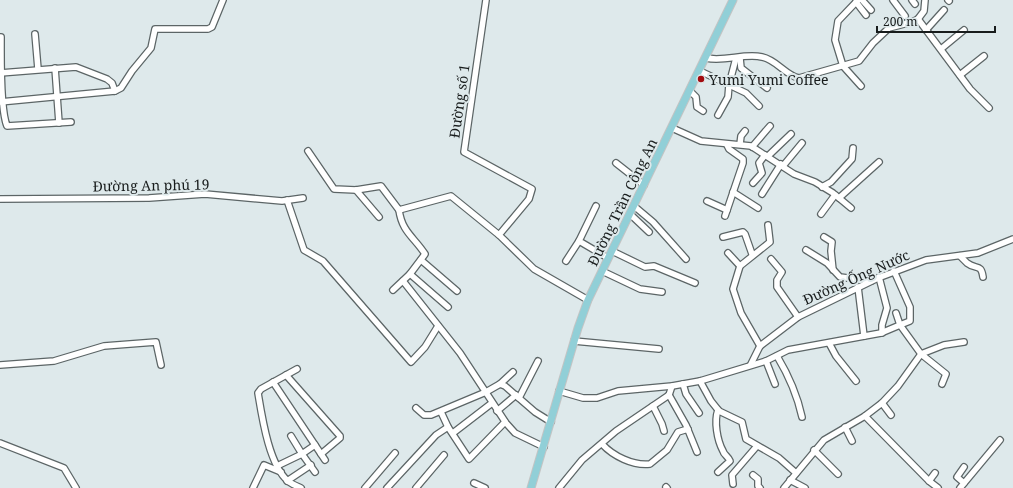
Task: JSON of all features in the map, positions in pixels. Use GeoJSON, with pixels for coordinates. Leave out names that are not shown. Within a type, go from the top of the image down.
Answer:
{"type":"FeatureCollection","features":[{"type":"Feature","properties":{"kind":"main road","name":"Đường Trần Công An"},"geometry":{"type":"LineString","coordinates":[[531,488],[574,341],[588,300],[733,0]]}},
{"type":"Feature","properties":{"kind":"street"},"geometry":{"type":"LineString","coordinates":[[1,102],[115,91],[121,88],[151,48],[155,29],[208,29],[212,27],[223,0]]}},
{"type":"Feature","properties":{"kind":"street","name":"Đường số 1"},"geometry":{"type":"LineString","coordinates":[[486,0],[464,152],[532,189],[529,199],[501,234]]}},
{"type":"Feature","properties":{"kind":"street"},"geometry":{"type":"LineString","coordinates":[[893,0],[905,16]]}},
{"type":"Feature","properties":{"kind":"street"},"geometry":{"type":"LineString","coordinates":[[706,58],[720,60],[756,56],[763,57],[780,66],[792,76],[799,78],[859,62],[873,43],[889,28],[918,19],[924,11],[926,0]]}},
{"type":"Feature","properties":{"kind":"street"},"geometry":{"type":"LineString","coordinates":[[859,1],[870,10]]}},
{"type":"Feature","properties":{"kind":"street"},"geometry":{"type":"LineString","coordinates":[[859,1],[866,15]]}},
{"type":"Feature","properties":{"kind":"street"},"geometry":{"type":"LineString","coordinates":[[859,1],[836,24],[835,40],[843,66],[861,86]]}},
{"type":"Feature","properties":{"kind":"street"},"geometry":{"type":"LineString","coordinates":[[926,30],[944,10]]}},
{"type":"Feature","properties":{"kind":"street"},"geometry":{"type":"LineString","coordinates":[[918,19],[970,89],[988,108]]}},
{"type":"Feature","properties":{"kind":"street"},"geometry":{"type":"LineString","coordinates":[[941,49],[964,30]]}},
{"type":"Feature","properties":{"kind":"street"},"geometry":{"type":"LineString","coordinates":[[35,34],[38,69]]}},
{"type":"Feature","properties":{"kind":"street"},"geometry":{"type":"LineString","coordinates":[[1,37],[1,102],[7,126],[71,122]]}},
{"type":"Feature","properties":{"kind":"street"},"geometry":{"type":"LineString","coordinates":[[960,75],[984,56]]}},
{"type":"Feature","properties":{"kind":"street"},"geometry":{"type":"LineString","coordinates":[[718,115],[728,97],[729,85],[738,58]]}},
{"type":"Feature","properties":{"kind":"street"},"geometry":{"type":"LineString","coordinates":[[738,58],[741,68],[767,88]]}},
{"type":"Feature","properties":{"kind":"street"},"geometry":{"type":"LineString","coordinates":[[1,73],[76,67],[107,79],[112,83],[115,91]]}},
{"type":"Feature","properties":{"kind":"street"},"geometry":{"type":"LineString","coordinates":[[55,68],[59,123]]}},
{"type":"Feature","properties":{"kind":"street"},"geometry":{"type":"LineString","coordinates":[[700,71],[746,93],[759,106]]}},
{"type":"Feature","properties":{"kind":"street"},"geometry":{"type":"LineString","coordinates":[[690,91],[696,97],[697,107],[703,111]]}},
{"type":"Feature","properties":{"kind":"street"},"geometry":{"type":"LineString","coordinates":[[752,147],[770,126]]}},
{"type":"Feature","properties":{"kind":"street"},"geometry":{"type":"LineString","coordinates":[[672,128],[701,141],[727,145],[740,144],[752,147],[794,174],[837,196],[851,208]]}},
{"type":"Feature","properties":{"kind":"street"},"geometry":{"type":"LineString","coordinates":[[740,144],[741,136],[745,131]]}},
{"type":"Feature","properties":{"kind":"street"},"geometry":{"type":"LineString","coordinates":[[753,183],[762,173],[759,163],[791,134]]}},
{"type":"Feature","properties":{"kind":"street"},"geometry":{"type":"LineString","coordinates":[[762,194],[782,165],[802,143]]}},
{"type":"Feature","properties":{"kind":"street"},"geometry":{"type":"LineString","coordinates":[[707,201],[726,213],[743,163],[743,159],[728,148],[727,145]]}},
{"type":"Feature","properties":{"kind":"street"},"geometry":{"type":"LineString","coordinates":[[822,187],[831,182],[852,159],[853,148]]}},
{"type":"Feature","properties":{"kind":"street"},"geometry":{"type":"LineString","coordinates":[[308,151],[334,189],[356,190],[381,186],[399,210],[400,217],[407,232],[424,252],[424,256],[410,274],[393,290]]}},
{"type":"Feature","properties":{"kind":"street"},"geometry":{"type":"LineString","coordinates":[[821,214],[837,196],[879,162]]}},
{"type":"Feature","properties":{"kind":"street"},"geometry":{"type":"LineString","coordinates":[[616,163],[644,185]]}},
{"type":"Feature","properties":{"kind":"street"},"geometry":{"type":"LineString","coordinates":[[356,190],[378,217]]}},
{"type":"Feature","properties":{"kind":"street"},"geometry":{"type":"LineString","coordinates":[[733,192],[758,208]]}},
{"type":"Feature","properties":{"kind":"street","name":"Đường An phú 19"},"geometry":{"type":"LineString","coordinates":[[0,199],[149,198],[206,194],[287,200],[303,198]]}},
{"type":"Feature","properties":{"kind":"street"},"geometry":{"type":"LineString","coordinates":[[399,210],[451,196],[501,234],[534,269],[588,300]]}},
{"type":"Feature","properties":{"kind":"street"},"geometry":{"type":"LineString","coordinates":[[287,200],[304,250],[323,261],[412,362],[438,326]]}},
{"type":"Feature","properties":{"kind":"street"},"geometry":{"type":"LineString","coordinates":[[566,260],[579,241],[596,206]]}},
{"type":"Feature","properties":{"kind":"street"},"geometry":{"type":"LineString","coordinates":[[634,206],[653,222],[686,259]]}},
{"type":"Feature","properties":{"kind":"street"},"geometry":{"type":"LineString","coordinates":[[630,214],[649,232]]}},
{"type":"Feature","properties":{"kind":"street"},"geometry":{"type":"LineString","coordinates":[[760,346],[741,313],[733,291],[740,266],[752,254],[768,245],[770,242],[768,225]]}},
{"type":"Feature","properties":{"kind":"street"},"geometry":{"type":"LineString","coordinates":[[724,237],[743,232],[752,254]]}},
{"type":"Feature","properties":{"kind":"street"},"geometry":{"type":"LineString","coordinates":[[824,237],[832,242],[831,251],[833,270]]}},
{"type":"Feature","properties":{"kind":"street","name":"Đường Ống Nước"},"geometry":{"type":"LineString","coordinates":[[752,364],[760,346],[798,317],[858,287],[894,270],[926,260],[978,253],[1013,239]]}},
{"type":"Feature","properties":{"kind":"street"},"geometry":{"type":"LineString","coordinates":[[579,241],[608,258]]}},
{"type":"Feature","properties":{"kind":"street"},"geometry":{"type":"LineString","coordinates":[[806,250],[816,255],[840,277],[871,281]]}},
{"type":"Feature","properties":{"kind":"street"},"geometry":{"type":"LineString","coordinates":[[612,251],[645,267],[654,266],[695,283]]}},
{"type":"Feature","properties":{"kind":"street"},"geometry":{"type":"LineString","coordinates":[[728,253],[740,266]]}},
{"type":"Feature","properties":{"kind":"street"},"geometry":{"type":"LineString","coordinates":[[960,256],[967,263],[982,270],[983,277]]}},
{"type":"Feature","properties":{"kind":"street"},"geometry":{"type":"LineString","coordinates":[[771,259],[782,272],[777,280],[777,287],[798,317]]}},
{"type":"Feature","properties":{"kind":"street"},"geometry":{"type":"LineString","coordinates":[[421,260],[457,291]]}},
{"type":"Feature","properties":{"kind":"street"},"geometry":{"type":"LineString","coordinates":[[559,391],[583,398],[590,398],[633,388],[672,386],[700,381],[766,360],[788,350],[882,333],[910,321],[910,312],[894,270]]}},
{"type":"Feature","properties":{"kind":"street"},"geometry":{"type":"LineString","coordinates":[[602,271],[640,289],[662,292]]}},
{"type":"Feature","properties":{"kind":"street"},"geometry":{"type":"LineString","coordinates":[[410,274],[448,307]]}},
{"type":"Feature","properties":{"kind":"street"},"geometry":{"type":"LineString","coordinates":[[879,277],[887,308],[882,325],[882,333]]}},
{"type":"Feature","properties":{"kind":"street"},"geometry":{"type":"LineString","coordinates":[[403,281],[460,353],[505,422],[515,433],[544,447]]}},
{"type":"Feature","properties":{"kind":"street"},"geometry":{"type":"LineString","coordinates":[[858,287],[864,336]]}},
{"type":"Feature","properties":{"kind":"street"},"geometry":{"type":"LineString","coordinates":[[896,313],[900,325],[921,354],[946,374],[942,384]]}},
{"type":"Feature","properties":{"kind":"street"},"geometry":{"type":"LineString","coordinates":[[574,341],[659,349]]}},
{"type":"Feature","properties":{"kind":"street"},"geometry":{"type":"LineString","coordinates":[[0,365],[54,361],[104,346],[156,342],[161,364]]}},
{"type":"Feature","properties":{"kind":"street"},"geometry":{"type":"LineString","coordinates":[[784,488],[814,450],[824,440],[865,416],[882,403],[898,386],[921,354],[944,345],[964,342]]}},
{"type":"Feature","properties":{"kind":"street"},"geometry":{"type":"LineString","coordinates":[[829,343],[836,356],[856,381]]}},
{"type":"Feature","properties":{"kind":"street"},"geometry":{"type":"LineString","coordinates":[[777,356],[789,375],[797,396],[802,417]]}},
{"type":"Feature","properties":{"kind":"street"},"geometry":{"type":"LineString","coordinates":[[766,360],[775,384]]}},
{"type":"Feature","properties":{"kind":"street"},"geometry":{"type":"LineString","coordinates":[[498,411],[517,396],[538,361]]}},
{"type":"Feature","properties":{"kind":"street"},"geometry":{"type":"LineString","coordinates":[[297,369],[261,389],[258,393],[267,441],[277,466],[290,484],[301,488]]}},
{"type":"Feature","properties":{"kind":"street"},"geometry":{"type":"LineString","coordinates":[[416,408],[427,416],[441,412],[486,392],[500,384],[513,372]]}},
{"type":"Feature","properties":{"kind":"street"},"geometry":{"type":"LineString","coordinates":[[286,375],[340,436],[340,438],[332,446],[321,454]]}},
{"type":"Feature","properties":{"kind":"street"},"geometry":{"type":"LineString","coordinates":[[700,381],[718,410],[727,417],[740,420],[743,426],[744,438],[779,458],[796,473]]}},
{"type":"Feature","properties":{"kind":"street"},"geometry":{"type":"LineString","coordinates":[[273,382],[325,460]]}},
{"type":"Feature","properties":{"kind":"street"},"geometry":{"type":"LineString","coordinates":[[500,384],[517,396],[535,412],[551,422]]}},
{"type":"Feature","properties":{"kind":"street"},"geometry":{"type":"LineString","coordinates":[[682,384],[686,394],[699,413]]}},
{"type":"Feature","properties":{"kind":"street"},"geometry":{"type":"LineString","coordinates":[[559,488],[582,460],[616,431],[669,395],[672,386]]}},
{"type":"Feature","properties":{"kind":"street"},"geometry":{"type":"LineString","coordinates":[[669,395],[688,429],[697,452]]}},
{"type":"Feature","properties":{"kind":"street"},"geometry":{"type":"LineString","coordinates":[[452,433],[492,403]]}},
{"type":"Feature","properties":{"kind":"street"},"geometry":{"type":"LineString","coordinates":[[882,403],[891,415]]}},
{"type":"Feature","properties":{"kind":"street"},"geometry":{"type":"LineString","coordinates":[[653,406],[664,431]]}},
{"type":"Feature","properties":{"kind":"street"},"geometry":{"type":"LineString","coordinates":[[718,410],[715,418],[719,438],[722,450],[730,461],[718,472]]}},
{"type":"Feature","properties":{"kind":"street"},"geometry":{"type":"LineString","coordinates":[[441,412],[448,427],[470,459],[505,422]]}},
{"type":"Feature","properties":{"kind":"street"},"geometry":{"type":"LineString","coordinates":[[865,416],[929,481],[938,488]]}},
{"type":"Feature","properties":{"kind":"street"},"geometry":{"type":"LineString","coordinates":[[387,488],[427,445],[448,427]]}},
{"type":"Feature","properties":{"kind":"street"},"geometry":{"type":"LineString","coordinates":[[845,427],[852,441]]}},
{"type":"Feature","properties":{"kind":"street"},"geometry":{"type":"LineString","coordinates":[[602,444],[608,451],[616,456],[627,460],[650,464],[667,450],[678,432],[688,429]]}},
{"type":"Feature","properties":{"kind":"street"},"geometry":{"type":"LineString","coordinates":[[291,436],[315,472]]}},
{"type":"Feature","properties":{"kind":"street"},"geometry":{"type":"LineString","coordinates":[[964,467],[957,477],[962,486],[1000,440]]}},
{"type":"Feature","properties":{"kind":"street"},"geometry":{"type":"LineString","coordinates":[[0,443],[59,464],[64,468],[76,488]]}},
{"type":"Feature","properties":{"kind":"street"},"geometry":{"type":"LineString","coordinates":[[277,466],[302,454],[315,445]]}},
{"type":"Feature","properties":{"kind":"street"},"geometry":{"type":"LineString","coordinates":[[733,484],[732,475],[757,446]]}},
{"type":"Feature","properties":{"kind":"street"},"geometry":{"type":"LineString","coordinates":[[814,450],[838,474]]}},
{"type":"Feature","properties":{"kind":"street"},"geometry":{"type":"LineString","coordinates":[[365,488],[395,453]]}},
{"type":"Feature","properties":{"kind":"street"},"geometry":{"type":"LineString","coordinates":[[416,488],[444,455]]}},
{"type":"Feature","properties":{"kind":"street"},"geometry":{"type":"LineString","coordinates":[[290,484],[311,465]]}},
{"type":"Feature","properties":{"kind":"street"},"geometry":{"type":"LineString","coordinates":[[253,488],[264,466],[281,472]]}},
{"type":"Feature","properties":{"kind":"street"},"geometry":{"type":"LineString","coordinates":[[929,481],[935,473]]}},
{"type":"Feature","properties":{"kind":"street"},"geometry":{"type":"LineString","coordinates":[[753,475],[758,479],[760,488]]}},
{"type":"Feature","properties":{"kind":"street"},"geometry":{"type":"LineString","coordinates":[[790,480],[806,488]]}},
{"type":"Feature","properties":{"kind":"street"},"geometry":{"type":"LineString","coordinates":[[474,483],[486,488]]}},
{"type":"Feature","properties":{"kind":"place","name":"Yumi Yumi Coffee"},"geometry":{"type":"Point","coordinates":[701,79]}}]}
